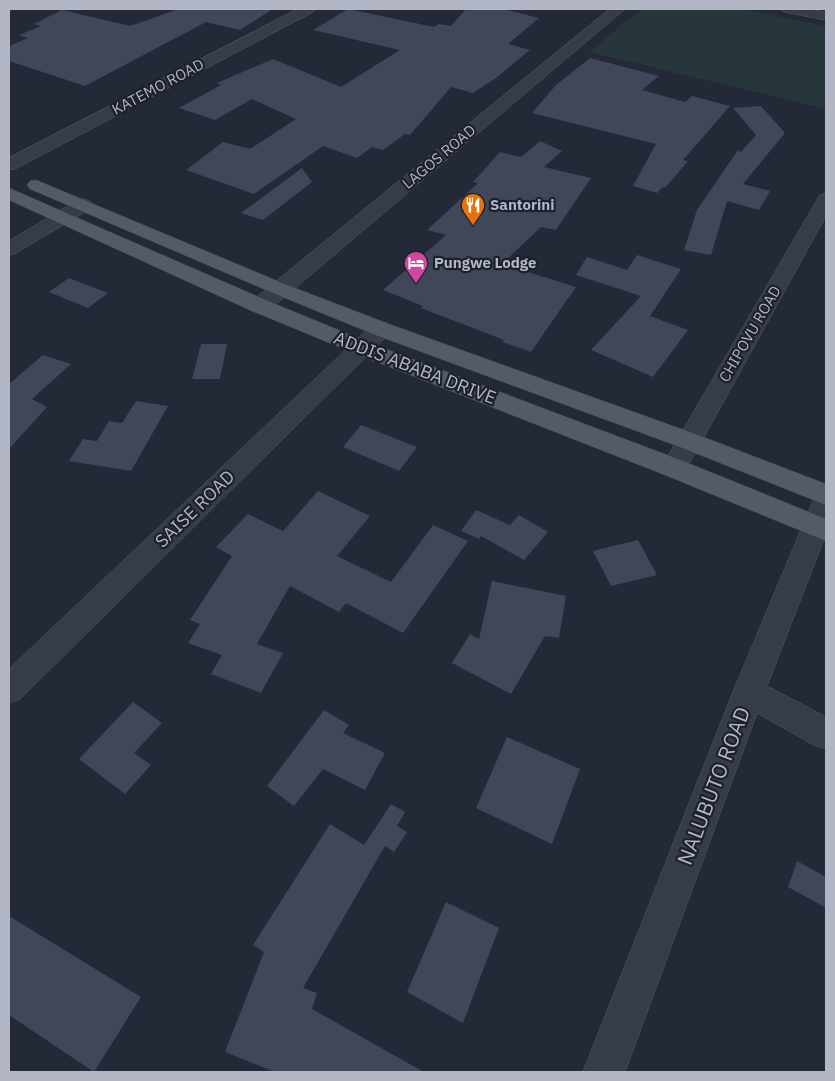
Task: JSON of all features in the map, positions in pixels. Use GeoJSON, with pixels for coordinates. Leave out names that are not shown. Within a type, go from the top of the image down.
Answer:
{"type":"FeatureCollection","features":[{"type":"Feature","properties":{"kind":"main road","name":"ADDIS ABABA DRIVE"},"geometry":{"type":"LineString","coordinates":[[9,174],[280,289],[381,329],[689,441],[826,495]]}},
{"type":"Feature","properties":{"kind":"main road","name":"ADDIS ABABA DRIVE"},"geometry":{"type":"LineString","coordinates":[[9,193],[260,306],[362,348],[674,468],[823,519]]}},
{"type":"Feature","properties":{"kind":"street","name":"KATEMO ROAD"},"geometry":{"type":"LineString","coordinates":[[9,165],[308,9]]}},
{"type":"Feature","properties":{"kind":"street","name":"LAGOS ROAD"},"geometry":{"type":"LineString","coordinates":[[260,306],[618,9]]}},
{"type":"Feature","properties":{"kind":"street"},"geometry":{"type":"LineString","coordinates":[[789,9],[826,16]]}},
{"type":"Feature","properties":{"kind":"street","name":"CHIPOVU ROAD"},"geometry":{"type":"LineString","coordinates":[[674,468],[826,200]]}},
{"type":"Feature","properties":{"kind":"street"},"geometry":{"type":"LineString","coordinates":[[9,249],[83,205]]}},
{"type":"Feature","properties":{"kind":"street","name":"SAISE ROAD"},"geometry":{"type":"LineString","coordinates":[[9,689],[381,329]]}},
{"type":"Feature","properties":{"kind":"street","name":"NALUBUTO ROAD"},"geometry":{"type":"LineString","coordinates":[[604,1072],[749,692],[823,519]]}},
{"type":"Feature","properties":{"kind":"street"},"geometry":{"type":"LineString","coordinates":[[749,692],[826,734]]}},
{"type":"Feature","properties":{"kind":"shaded area"},"geometry":{"type":"Polygon","coordinates":[[[641,9],[743,9],[826,26],[826,109],[589,52],[641,9]]]}},
{"type":"Feature","properties":{"kind":"building"},"geometry":{"type":"Polygon","coordinates":[[[179,9],[273,9],[240,30],[206,22],[85,86],[9,61],[9,46],[28,38],[19,35],[41,26],[34,24],[62,10],[130,26],[179,9]]]}},
{"type":"Feature","properties":{"kind":"building"},"geometry":{"type":"Polygon","coordinates":[[[348,9],[434,27],[439,24],[451,26],[466,9],[503,9],[539,18],[508,44],[530,50],[496,78],[473,93],[451,87],[410,135],[405,134],[383,150],[372,147],[357,158],[323,146],[254,194],[186,170],[223,142],[250,149],[296,119],[252,99],[215,120],[179,108],[221,85],[217,83],[273,59],[341,87],[400,50],[313,30],[348,9]]]}},
{"type":"Feature","properties":{"kind":"building"},"geometry":{"type":"Polygon","coordinates":[[[590,58],[659,76],[642,90],[685,102],[692,96],[730,106],[683,160],[688,161],[665,188],[663,187],[657,193],[633,186],[656,144],[532,113],[556,85],[590,58]]]}},
{"type":"Feature","properties":{"kind":"building"},"geometry":{"type":"Polygon","coordinates":[[[761,106],[785,133],[743,184],[770,191],[759,210],[727,201],[711,255],[684,250],[697,210],[738,150],[741,152],[756,135],[733,108],[761,106]]]}},
{"type":"Feature","properties":{"kind":"building"},"geometry":{"type":"Polygon","coordinates":[[[540,141],[562,151],[544,167],[591,178],[556,230],[541,227],[502,264],[576,287],[531,352],[421,308],[423,306],[383,290],[446,235],[427,230],[478,183],[473,182],[500,152],[521,157],[540,141]]]}},
{"type":"Feature","properties":{"kind":"building"},"geometry":{"type":"Polygon","coordinates":[[[302,168],[312,182],[263,220],[241,213],[302,168]]]}},
{"type":"Feature","properties":{"kind":"building"},"geometry":{"type":"Polygon","coordinates":[[[637,255],[681,269],[650,316],[688,330],[653,377],[591,350],[641,296],[576,275],[587,257],[627,270],[637,255]]]}},
{"type":"Feature","properties":{"kind":"building"},"geometry":{"type":"Polygon","coordinates":[[[69,278],[108,293],[88,308],[49,292],[69,278]]]}},
{"type":"Feature","properties":{"kind":"building"},"geometry":{"type":"Polygon","coordinates":[[[201,344],[227,344],[220,379],[192,379],[201,344]]]}},
{"type":"Feature","properties":{"kind":"building"},"geometry":{"type":"Polygon","coordinates":[[[43,355],[71,364],[32,399],[47,407],[9,449],[9,384],[43,355]]]}},
{"type":"Feature","properties":{"kind":"building"},"geometry":{"type":"Polygon","coordinates":[[[136,401],[168,406],[131,471],[69,461],[83,439],[97,441],[109,421],[122,423],[136,401]]]}},
{"type":"Feature","properties":{"kind":"building"},"geometry":{"type":"Polygon","coordinates":[[[361,425],[417,447],[399,471],[343,447],[361,425]]]}},
{"type":"Feature","properties":{"kind":"building"},"geometry":{"type":"Polygon","coordinates":[[[318,491],[370,516],[337,556],[391,582],[433,525],[468,541],[403,633],[346,603],[339,612],[290,586],[257,644],[283,653],[261,693],[211,674],[222,655],[188,643],[200,624],[190,620],[232,556],[216,547],[248,514],[283,531],[318,491]]]}},
{"type":"Feature","properties":{"kind":"building"},"geometry":{"type":"Polygon","coordinates":[[[476,510],[510,525],[519,515],[548,532],[524,560],[481,536],[479,539],[461,531],[476,510]]]}},
{"type":"Feature","properties":{"kind":"building"},"geometry":{"type":"Polygon","coordinates":[[[638,540],[657,575],[611,586],[593,551],[638,540]]]}},
{"type":"Feature","properties":{"kind":"building"},"geometry":{"type":"Polygon","coordinates":[[[492,581],[566,596],[559,638],[545,636],[511,694],[452,663],[470,634],[479,639],[492,581]]]}},
{"type":"Feature","properties":{"kind":"building"},"geometry":{"type":"Polygon","coordinates":[[[133,702],[162,723],[134,753],[151,765],[125,794],[79,759],[133,702]]]}},
{"type":"Feature","properties":{"kind":"building"},"geometry":{"type":"Polygon","coordinates":[[[324,710],[349,725],[343,733],[385,753],[365,790],[323,769],[294,806],[267,786],[324,710]]]}},
{"type":"Feature","properties":{"kind":"building"},"geometry":{"type":"Polygon","coordinates":[[[507,737],[580,769],[552,844],[476,808],[507,737]]]}},
{"type":"Feature","properties":{"kind":"building"},"geometry":{"type":"Polygon","coordinates":[[[391,804],[405,812],[397,826],[407,832],[394,852],[385,846],[303,988],[317,993],[312,1009],[424,1072],[275,1072],[225,1052],[264,952],[253,945],[330,824],[364,845],[391,804]]]}},
{"type":"Feature","properties":{"kind":"building"},"geometry":{"type":"Polygon","coordinates":[[[797,861],[826,877],[826,908],[788,887],[797,861]]]}},
{"type":"Feature","properties":{"kind":"building"},"geometry":{"type":"Polygon","coordinates":[[[446,902],[499,928],[463,1023],[407,992],[446,902]]]}},
{"type":"Feature","properties":{"kind":"building"},"geometry":{"type":"Polygon","coordinates":[[[9,916],[141,997],[94,1072],[9,1015],[9,916]]]}},
{"type":"Feature","properties":{"kind":"place","name":"Santorini"},"geometry":{"type":"Point","coordinates":[473,226]}},
{"type":"Feature","properties":{"kind":"place","name":"Pungwe Lodge"},"geometry":{"type":"Point","coordinates":[416,284]}}]}
